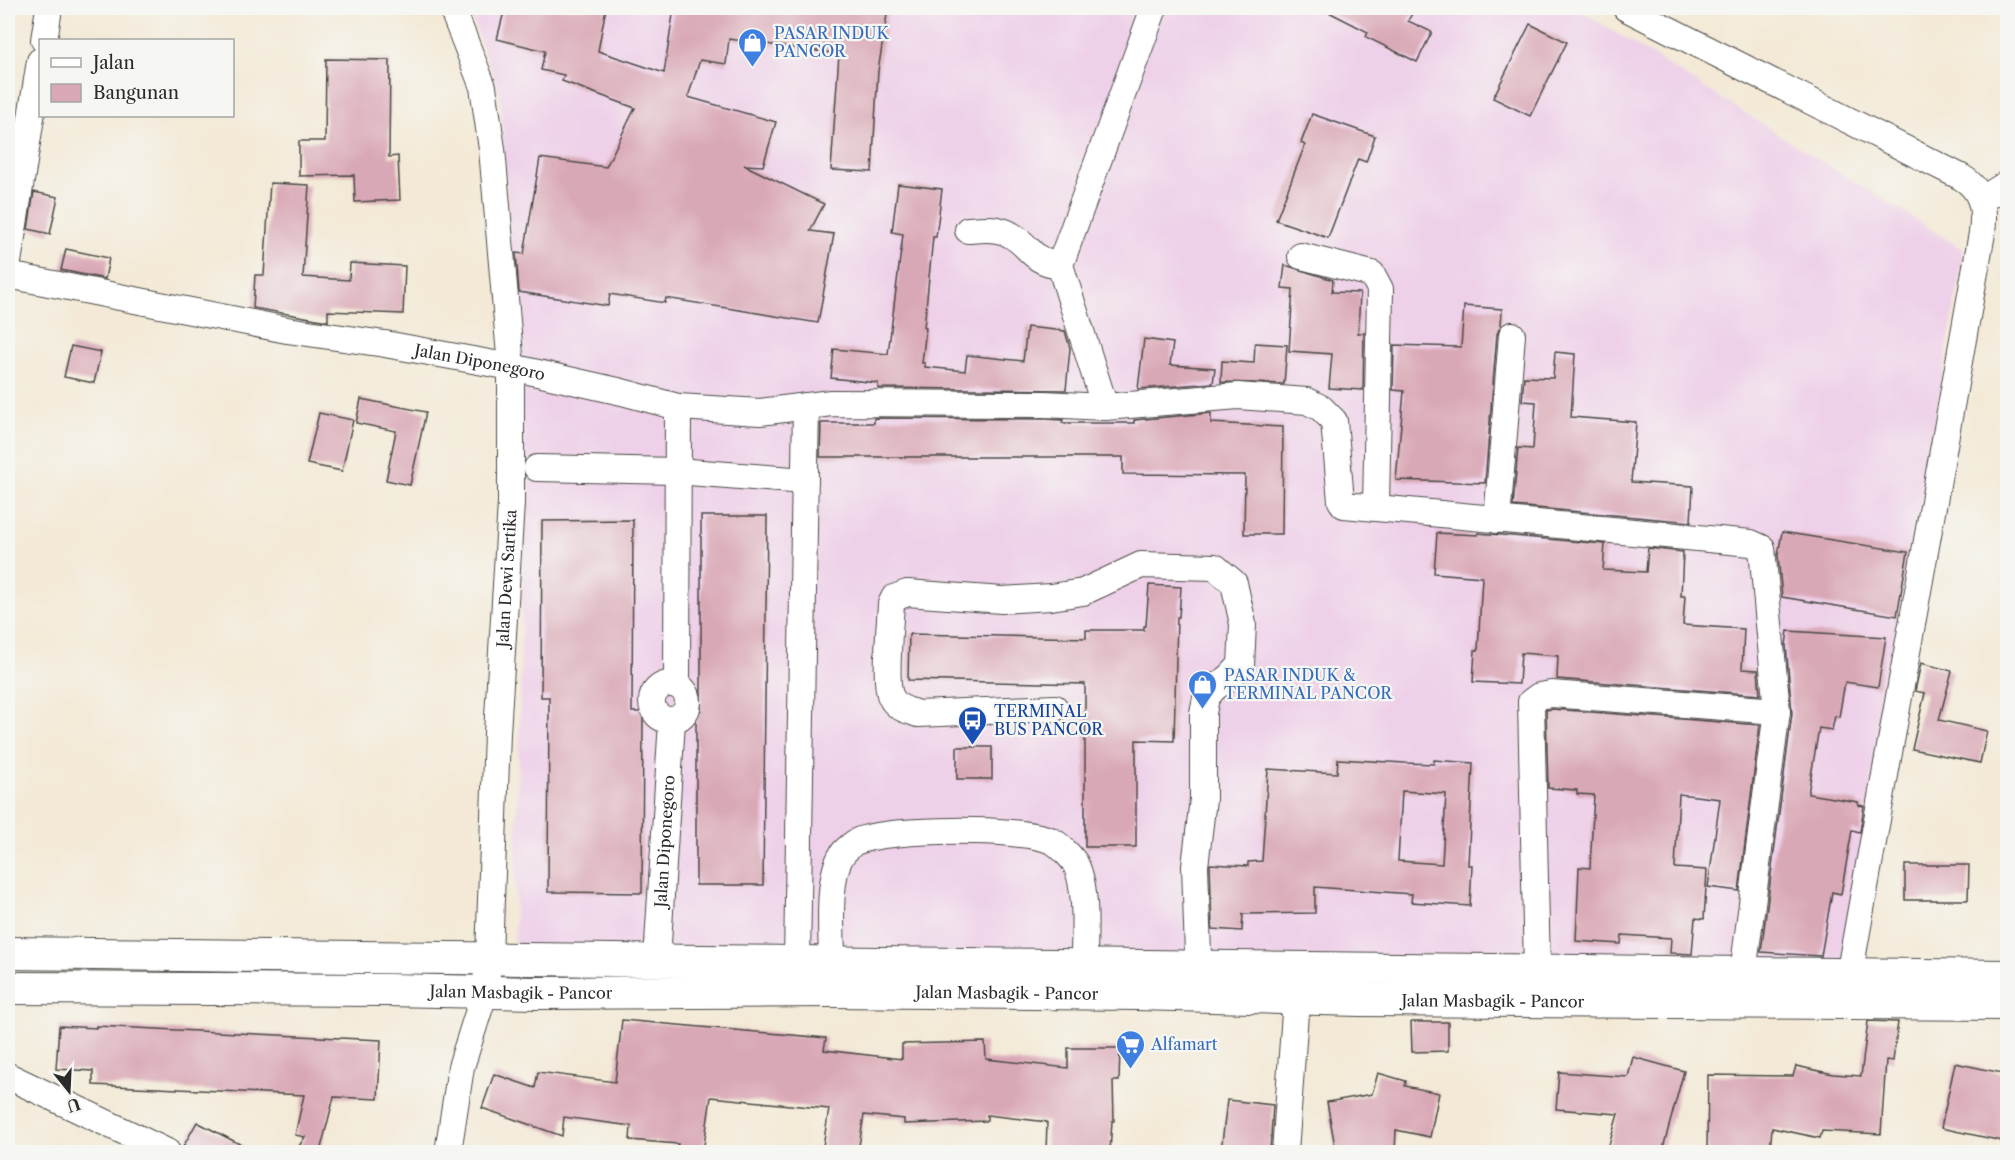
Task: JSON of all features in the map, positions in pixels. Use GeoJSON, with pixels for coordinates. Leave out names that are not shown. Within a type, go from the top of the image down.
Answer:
{"type":"FeatureCollection","features":[{"type":"Feature","properties":{"kind":"main road","name":"Jalan Masbagik - Pancor"},"geometry":{"type":"LineString","coordinates":[[8,953],[489,956],[797,961],[833,976],[1083,994],[1296,999],[1846,988],[2007,976]]}},
{"type":"Feature","properties":{"kind":"main road","name":"Jalan Masbagik - Pancor"},"geometry":{"type":"LineString","coordinates":[[8,988],[539,993],[1083,963],[1743,973],[1846,988],[2007,1004]]}},
{"type":"Feature","properties":{"kind":"street"},"geometry":{"type":"LineString","coordinates":[[44,39],[49,8]]}},
{"type":"Feature","properties":{"kind":"street","name":"Jalan Dewi Sartika"},"geometry":{"type":"LineString","coordinates":[[448,1152],[461,1067],[485,991],[489,956],[497,733],[511,503],[511,367],[492,149],[483,87],[452,8]]}},
{"type":"Feature","properties":{"kind":"street"},"geometry":{"type":"LineString","coordinates":[[1105,407],[1060,264],[1154,8]]}},
{"type":"Feature","properties":{"kind":"street"},"geometry":{"type":"LineString","coordinates":[[1626,8],[1960,177],[1972,184],[1981,200],[1982,233],[1846,988]]}},
{"type":"Feature","properties":{"kind":"street"},"geometry":{"type":"LineString","coordinates":[[8,262],[39,68]]}},
{"type":"Feature","properties":{"kind":"street"},"geometry":{"type":"LineString","coordinates":[[1981,200],[2007,183]]}},
{"type":"Feature","properties":{"kind":"street"},"geometry":{"type":"LineString","coordinates":[[968,230],[994,229],[1013,235],[1032,255],[1050,264],[1060,264]]}},
{"type":"Feature","properties":{"kind":"street"},"geometry":{"type":"LineString","coordinates":[[1301,256],[1372,274],[1380,289],[1376,508]]}},
{"type":"Feature","properties":{"kind":"street","name":"Jalan Diponegoro"},"geometry":{"type":"LineString","coordinates":[[8,275],[287,330],[385,344],[511,367],[678,407],[677,685],[661,687],[652,700],[657,715],[672,721],[657,959]]}},
{"type":"Feature","properties":{"kind":"street"},"geometry":{"type":"LineString","coordinates":[[1497,520],[1512,335]]}},
{"type":"Feature","properties":{"kind":"street"},"geometry":{"type":"LineString","coordinates":[[678,407],[760,412],[806,406],[905,402],[1105,407],[1238,396],[1307,400],[1321,408],[1334,421],[1342,503],[1497,520],[1751,543],[1762,548],[1777,711],[1743,973]]}},
{"type":"Feature","properties":{"kind":"street"},"geometry":{"type":"LineString","coordinates":[[797,961],[806,406]]}},
{"type":"Feature","properties":{"kind":"street"},"geometry":{"type":"LineString","coordinates":[[537,468],[676,471],[805,481]]}},
{"type":"Feature","properties":{"kind":"street"},"geometry":{"type":"LineString","coordinates":[[1055,708],[918,714],[899,707],[890,697],[888,681],[891,604],[894,598],[907,593],[1002,600],[1052,597],[1083,592],[1141,565],[1215,567],[1234,583],[1243,624],[1241,664],[1206,698],[1203,713],[1203,799],[1194,866],[1196,934],[1200,965],[1198,996]]}},
{"type":"Feature","properties":{"kind":"street"},"geometry":{"type":"LineString","coordinates":[[1537,970],[1531,702],[1539,696],[1551,694],[1777,711]]}},
{"type":"Feature","properties":{"kind":"street"},"geometry":{"type":"LineString","coordinates":[[833,976],[833,889],[843,853],[857,841],[883,835],[919,832],[1016,833],[1053,841],[1074,862],[1081,881],[1083,994]]}},
{"type":"Feature","properties":{"kind":"street"},"geometry":{"type":"LineString","coordinates":[[1285,1152],[1296,999]]}},
{"type":"Feature","properties":{"kind":"street"},"geometry":{"type":"LineString","coordinates":[[8,1076],[167,1152]]}},
{"type":"Feature","properties":{"kind":"shaded area","name":"PASAR INDUK & TERMINAL PANCOR"},"geometry":{"type":"Polygon","coordinates":[[[468,8],[1576,8],[1964,250],[1843,966],[514,948],[525,472],[500,93],[468,8]]]}},
{"type":"Feature","properties":{"kind":"building"},"geometry":{"type":"Polygon","coordinates":[[[505,8],[606,8],[598,51],[664,73],[674,8],[888,8],[878,71],[872,172],[831,170],[839,54],[729,39],[726,64],[700,60],[688,97],[776,122],[763,166],[744,165],[824,204],[810,231],[834,234],[818,323],[666,298],[665,303],[610,294],[608,306],[519,292],[516,253],[524,254],[540,158],[606,167],[635,108],[562,81],[564,75],[541,70],[545,51],[497,39],[505,8]]]}},
{"type":"Feature","properties":{"kind":"building"},"geometry":{"type":"Polygon","coordinates":[[[1321,8],[1415,8],[1408,21],[1432,32],[1417,62],[1366,37],[1368,32],[1321,8]]]}},
{"type":"Feature","properties":{"kind":"building"},"geometry":{"type":"Polygon","coordinates":[[[1530,24],[1567,42],[1530,116],[1493,98],[1530,24]]]}},
{"type":"Feature","properties":{"kind":"building"},"geometry":{"type":"Polygon","coordinates":[[[326,59],[390,60],[389,157],[398,156],[400,200],[355,202],[354,175],[299,176],[299,141],[325,141],[326,59]]]}},
{"type":"Feature","properties":{"kind":"building"},"geometry":{"type":"Polygon","coordinates":[[[1312,114],[1375,136],[1366,162],[1358,159],[1328,238],[1276,220],[1305,145],[1301,143],[1312,114]]]}},
{"type":"Feature","properties":{"kind":"building"},"geometry":{"type":"Polygon","coordinates":[[[270,183],[309,185],[303,277],[349,280],[350,263],[405,266],[403,314],[328,311],[328,321],[253,308],[255,275],[264,275],[270,183]]]}},
{"type":"Feature","properties":{"kind":"building"},"geometry":{"type":"Polygon","coordinates":[[[898,184],[942,189],[936,237],[933,237],[924,328],[926,328],[922,363],[925,363],[925,367],[965,371],[967,355],[1023,361],[1027,327],[1065,331],[1070,348],[1066,390],[878,388],[878,383],[831,378],[834,349],[888,354],[903,234],[892,232],[898,184]]]}},
{"type":"Feature","properties":{"kind":"building"},"geometry":{"type":"Polygon","coordinates":[[[34,192],[58,197],[50,234],[28,229],[34,192]]]}},
{"type":"Feature","properties":{"kind":"building"},"geometry":{"type":"Polygon","coordinates":[[[66,249],[109,258],[105,279],[61,270],[66,249]]]}},
{"type":"Feature","properties":{"kind":"building"},"geometry":{"type":"Polygon","coordinates":[[[1285,265],[1333,280],[1332,292],[1360,293],[1358,333],[1364,333],[1363,390],[1329,388],[1332,354],[1289,351],[1293,289],[1282,288],[1285,265]]]}},
{"type":"Feature","properties":{"kind":"building"},"geometry":{"type":"Polygon","coordinates":[[[1464,306],[1502,309],[1501,325],[1497,334],[1485,483],[1396,480],[1404,391],[1393,390],[1394,345],[1461,347],[1464,306]]]}},
{"type":"Feature","properties":{"kind":"building"},"geometry":{"type":"Polygon","coordinates":[[[1144,339],[1173,343],[1170,365],[1215,368],[1213,383],[1138,389],[1144,339]]]}},
{"type":"Feature","properties":{"kind":"building"},"geometry":{"type":"Polygon","coordinates":[[[1255,343],[1287,345],[1284,384],[1221,382],[1222,361],[1254,363],[1255,343]]]}},
{"type":"Feature","properties":{"kind":"building"},"geometry":{"type":"Polygon","coordinates":[[[71,346],[101,352],[94,383],[64,377],[71,346]]]}},
{"type":"Feature","properties":{"kind":"building"},"geometry":{"type":"Polygon","coordinates":[[[1555,352],[1575,354],[1571,417],[1636,422],[1631,482],[1693,486],[1691,522],[1513,506],[1518,448],[1533,449],[1536,402],[1522,401],[1524,377],[1553,378],[1555,352]]]}},
{"type":"Feature","properties":{"kind":"building"},"geometry":{"type":"Polygon","coordinates":[[[361,399],[426,412],[410,485],[386,480],[396,431],[356,423],[361,399]]]}},
{"type":"Feature","properties":{"kind":"building"},"geometry":{"type":"Polygon","coordinates":[[[319,413],[353,420],[342,471],[307,464],[319,413]]]}},
{"type":"Feature","properties":{"kind":"building"},"geometry":{"type":"Polygon","coordinates":[[[1211,413],[1211,423],[1283,427],[1282,534],[1244,534],[1245,475],[1123,474],[1123,457],[820,457],[821,423],[874,423],[874,418],[1044,419],[1063,420],[1062,423],[1134,423],[1134,420],[1211,413]]]}},
{"type":"Feature","properties":{"kind":"building"},"geometry":{"type":"Polygon","coordinates":[[[701,516],[767,516],[763,885],[696,885],[696,710],[701,710],[701,516]]]}},
{"type":"Feature","properties":{"kind":"building"},"geometry":{"type":"Polygon","coordinates":[[[633,520],[632,712],[643,712],[642,893],[548,892],[549,697],[541,697],[542,521],[633,520]]]}},
{"type":"Feature","properties":{"kind":"building"},"geometry":{"type":"Polygon","coordinates":[[[1782,532],[1908,552],[1897,616],[1782,597],[1778,555],[1782,532]]]}},
{"type":"Feature","properties":{"kind":"building"},"geometry":{"type":"Polygon","coordinates":[[[1437,533],[1478,535],[1478,533],[1605,544],[1603,570],[1646,572],[1648,548],[1683,552],[1681,596],[1685,596],[1683,625],[1744,629],[1742,669],[1758,670],[1760,695],[1557,679],[1558,656],[1521,653],[1519,684],[1473,682],[1475,650],[1478,650],[1482,577],[1434,573],[1437,533]]]}},
{"type":"Feature","properties":{"kind":"building"},"geometry":{"type":"Polygon","coordinates":[[[1149,585],[1181,587],[1179,617],[1177,617],[1174,741],[1136,740],[1136,847],[1085,847],[1085,684],[908,680],[909,634],[1086,638],[1086,630],[1144,630],[1149,585]]]}},
{"type":"Feature","properties":{"kind":"building"},"geometry":{"type":"Polygon","coordinates":[[[1788,631],[1886,637],[1878,687],[1845,682],[1839,717],[1835,716],[1832,730],[1819,728],[1808,794],[1858,802],[1858,805],[1864,806],[1860,832],[1852,830],[1841,894],[1832,892],[1821,956],[1761,952],[1792,713],[1786,645],[1788,631]]]}},
{"type":"Feature","properties":{"kind":"building"},"geometry":{"type":"Polygon","coordinates":[[[1921,663],[1952,671],[1939,720],[1987,731],[1980,763],[1912,749],[1925,693],[1915,691],[1921,663]]]}},
{"type":"Feature","properties":{"kind":"building"},"geometry":{"type":"Polygon","coordinates":[[[1546,710],[1760,725],[1739,891],[1708,887],[1720,799],[1679,794],[1675,868],[1707,870],[1704,919],[1695,918],[1692,954],[1670,953],[1671,938],[1622,935],[1621,944],[1576,941],[1579,867],[1590,868],[1594,795],[1577,794],[1577,790],[1548,788],[1546,710]]]}},
{"type":"Feature","properties":{"kind":"building"},"geometry":{"type":"Polygon","coordinates":[[[957,747],[992,747],[992,779],[957,779],[957,747]]]}},
{"type":"Feature","properties":{"kind":"building"},"geometry":{"type":"Polygon","coordinates":[[[1338,759],[1434,764],[1434,760],[1473,763],[1468,865],[1472,865],[1470,906],[1411,902],[1412,894],[1315,887],[1315,913],[1243,914],[1242,931],[1212,929],[1210,864],[1248,866],[1248,862],[1262,861],[1268,769],[1337,773],[1338,759]],[[1402,791],[1398,861],[1442,864],[1446,794],[1402,791]]]}},
{"type":"Feature","properties":{"kind":"building"},"geometry":{"type":"Polygon","coordinates":[[[1905,865],[1969,865],[1968,900],[1905,900],[1905,865]]]}},
{"type":"Feature","properties":{"kind":"building"},"geometry":{"type":"Polygon","coordinates":[[[622,1020],[826,1038],[824,1050],[902,1059],[902,1044],[985,1042],[986,1059],[1068,1068],[1068,1048],[1120,1048],[1119,1081],[1113,1081],[1114,1121],[1112,1121],[1110,1152],[1046,1152],[1047,1122],[987,1115],[987,1121],[904,1124],[904,1119],[864,1115],[858,1152],[822,1152],[829,1109],[711,1097],[703,1152],[677,1149],[678,1144],[630,1140],[631,1126],[564,1117],[562,1136],[482,1108],[494,1074],[535,1088],[538,1072],[615,1082],[622,1020]]]}},
{"type":"Feature","properties":{"kind":"building"},"geometry":{"type":"Polygon","coordinates":[[[1868,1021],[1898,1022],[1893,1061],[1886,1060],[1881,1134],[1822,1131],[1820,1138],[1772,1128],[1770,1152],[1707,1152],[1708,1075],[1793,1076],[1796,1066],[1833,1074],[1861,1076],[1868,1021]]]}},
{"type":"Feature","properties":{"kind":"building"},"geometry":{"type":"Polygon","coordinates":[[[1411,1022],[1448,1022],[1448,1051],[1412,1052],[1411,1022]]]}},
{"type":"Feature","properties":{"kind":"building"},"geometry":{"type":"Polygon","coordinates":[[[59,1026],[381,1040],[378,1099],[334,1097],[320,1152],[295,1152],[305,1137],[295,1135],[304,1095],[93,1085],[93,1071],[56,1069],[59,1026]]]}},
{"type":"Feature","properties":{"kind":"building"},"geometry":{"type":"Polygon","coordinates":[[[1633,1057],[1684,1071],[1662,1152],[1607,1152],[1618,1114],[1556,1109],[1559,1072],[1628,1077],[1633,1057]]]}},
{"type":"Feature","properties":{"kind":"building"},"geometry":{"type":"Polygon","coordinates":[[[1955,1063],[2007,1074],[2007,1142],[1941,1128],[1955,1063]]]}},
{"type":"Feature","properties":{"kind":"building"},"geometry":{"type":"Polygon","coordinates":[[[1378,1073],[1406,1081],[1405,1086],[1439,1093],[1430,1137],[1396,1130],[1395,1152],[1336,1152],[1327,1102],[1372,1094],[1378,1073]]]}},
{"type":"Feature","properties":{"kind":"building"},"geometry":{"type":"Polygon","coordinates":[[[1227,1100],[1273,1105],[1270,1152],[1221,1152],[1227,1100]]]}},
{"type":"Feature","properties":{"kind":"building"},"geometry":{"type":"Polygon","coordinates":[[[197,1122],[255,1152],[194,1152],[183,1147],[197,1122]]]}},
{"type":"Feature","properties":{"kind":"place","name":"PASAR INDUK PANCOR"},"geometry":{"type":"Point","coordinates":[753,68]}},
{"type":"Feature","properties":{"kind":"place","name":"PASAR INDUK & TERMINAL PANCOR"},"geometry":{"type":"Point","coordinates":[1203,710]}},
{"type":"Feature","properties":{"kind":"place","name":"TERMINAL BUS PANCOR"},"geometry":{"type":"Point","coordinates":[973,746]}},
{"type":"Feature","properties":{"kind":"place","name":"Alfamart"},"geometry":{"type":"Point","coordinates":[1130,1070]}}]}
